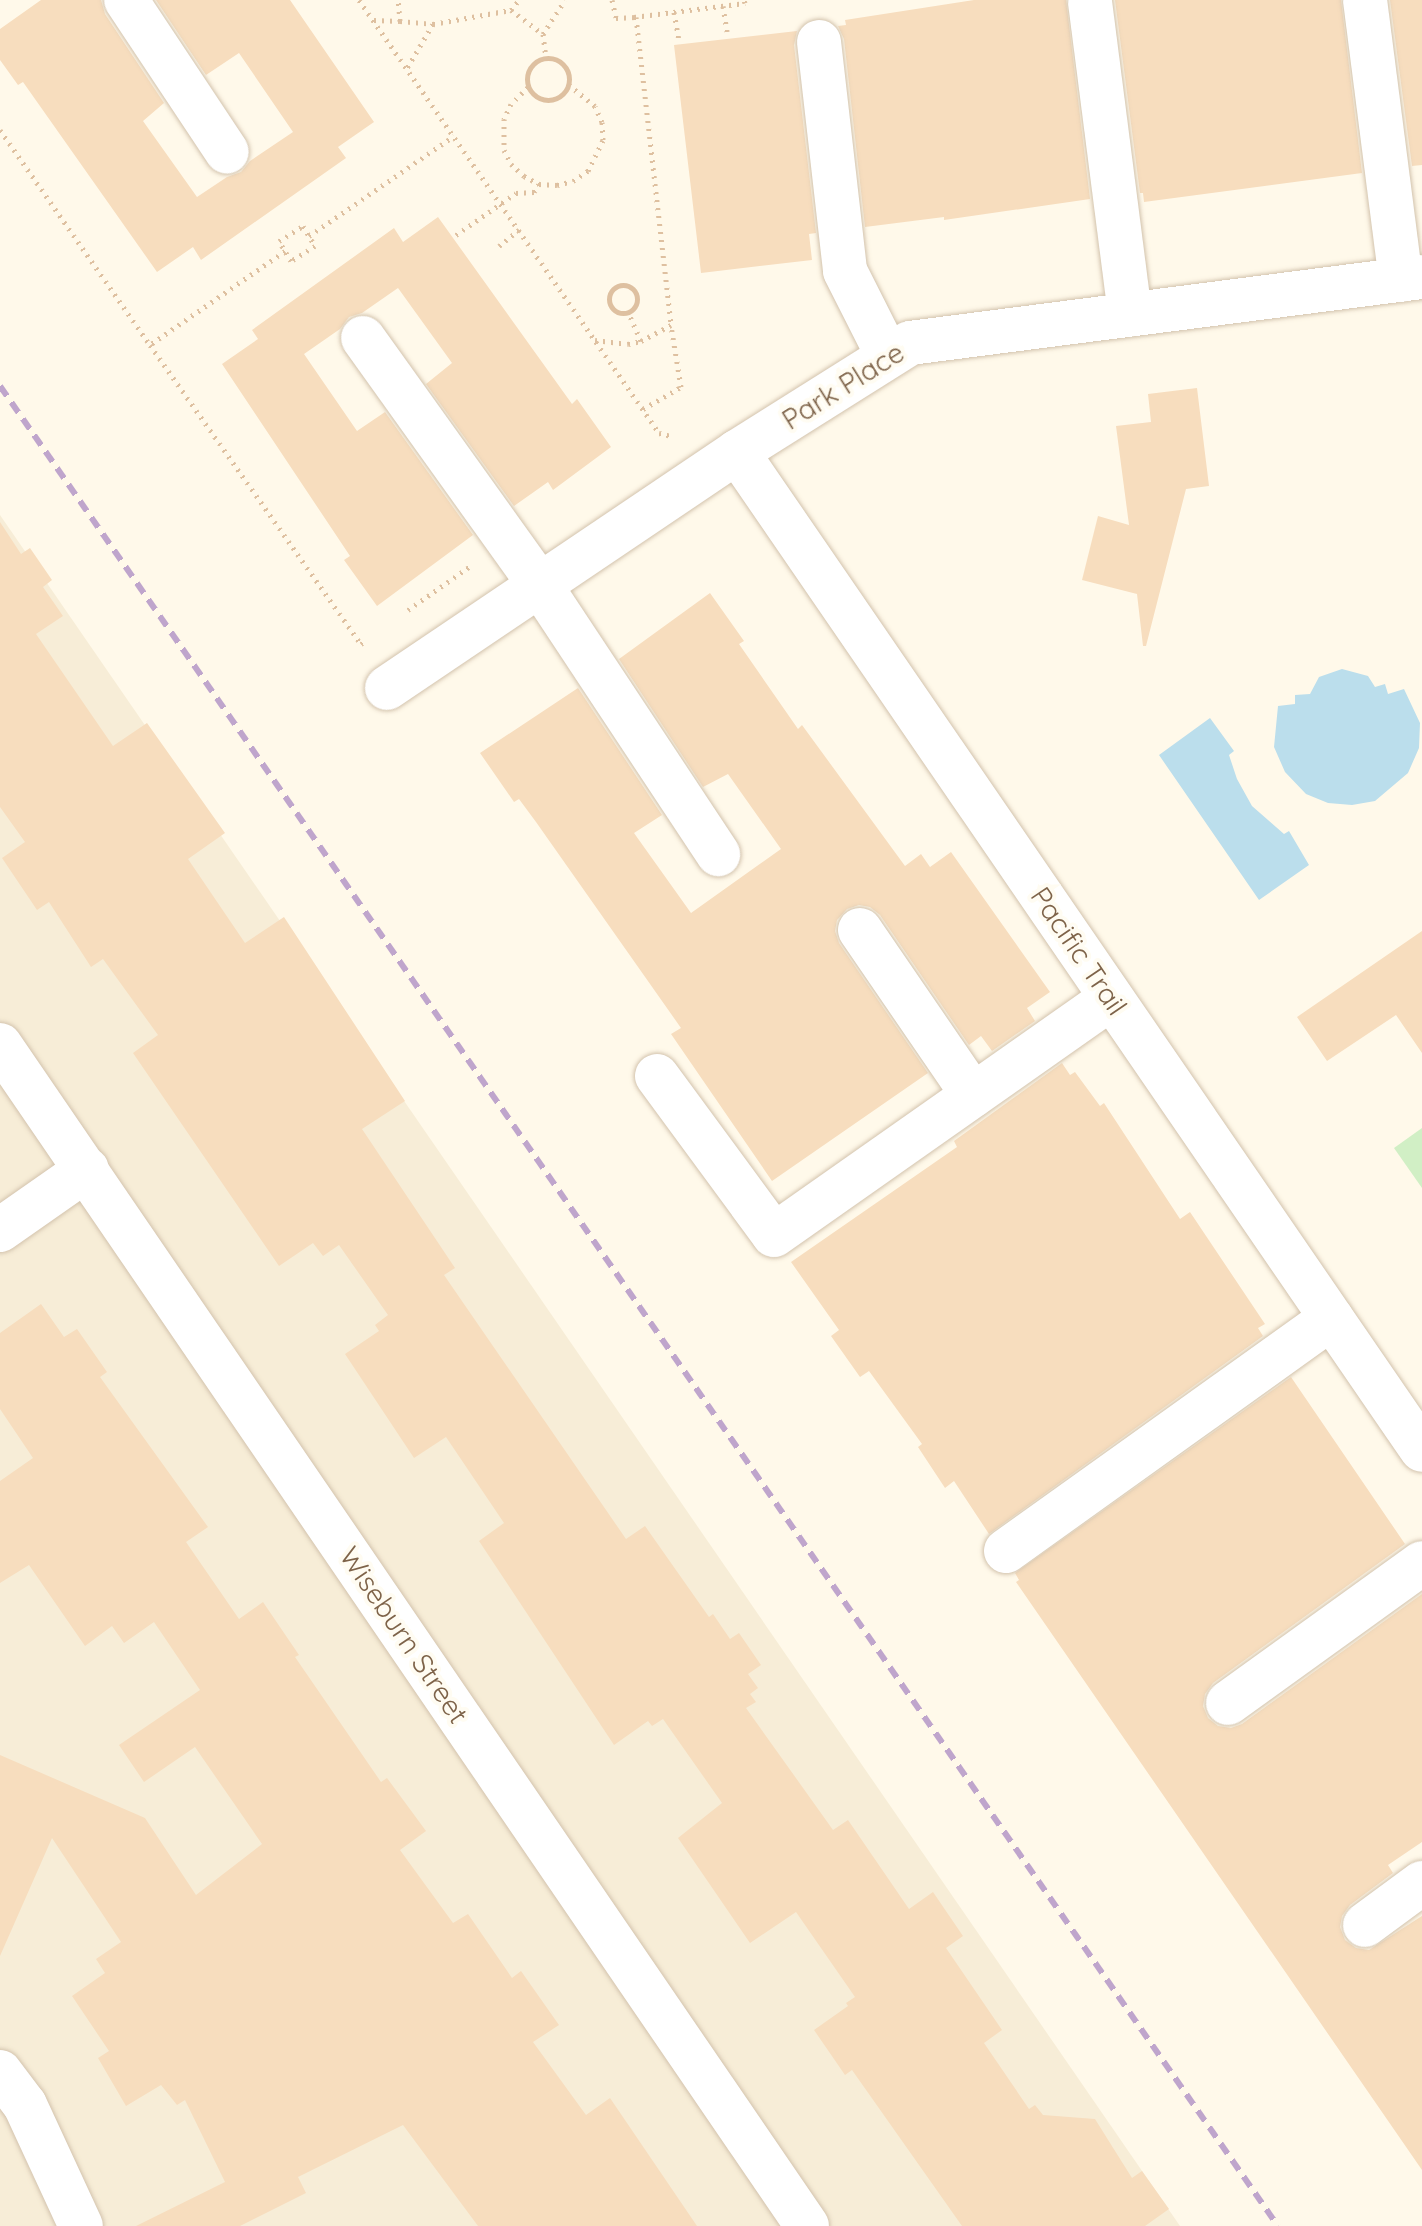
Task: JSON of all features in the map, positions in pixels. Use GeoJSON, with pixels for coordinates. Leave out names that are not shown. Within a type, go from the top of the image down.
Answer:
{"type":"FeatureCollection","features":[{"type":"Feature","properties":{"kind":"street"},"geometry":{"type":"LineString","coordinates":[[126,0],[227,152]]}},
{"type":"Feature","properties":{"kind":"street"},"geometry":{"type":"LineString","coordinates":[[1365,0],[1411,278]]}},
{"type":"Feature","properties":{"kind":"street"},"geometry":{"type":"LineString","coordinates":[[1090,2],[1130,314]]}},
{"type":"Feature","properties":{"kind":"street"},"geometry":{"type":"LineString","coordinates":[[819,42],[845,271],[888,356]]}},
{"type":"Feature","properties":{"kind":"street","name":"Park Place"},"geometry":{"type":"LineString","coordinates":[[387,688],[737,452],[910,343],[1411,278]]}},
{"type":"Feature","properties":{"kind":"street"},"geometry":{"type":"LineString","coordinates":[[363,338],[540,585],[718,854]]}},
{"type":"Feature","properties":{"kind":"street","name":"Pacific Trail"},"geometry":{"type":"LineString","coordinates":[[737,452],[1420,1445]]}},
{"type":"Feature","properties":{"kind":"street"},"geometry":{"type":"LineString","coordinates":[[860,930],[973,1095]]}},
{"type":"Feature","properties":{"kind":"street"},"geometry":{"type":"LineString","coordinates":[[657,1076],[774,1235],[1111,998]]}},
{"type":"Feature","properties":{"kind":"street","name":"Wiseburn Street"},"geometry":{"type":"LineString","coordinates":[[0,1045],[807,2226]]}},
{"type":"Feature","properties":{"kind":"street"},"geometry":{"type":"LineString","coordinates":[[0,1230],[87,1169]]}},
{"type":"Feature","properties":{"kind":"street"},"geometry":{"type":"LineString","coordinates":[[1006,1551],[1331,1318]]}},
{"type":"Feature","properties":{"kind":"street"},"geometry":{"type":"LineString","coordinates":[[1228,1703],[1422,1563]]}},
{"type":"Feature","properties":{"kind":"street"},"geometry":{"type":"LineString","coordinates":[[1365,1925],[1422,1883]]}},
{"type":"Feature","properties":{"kind":"street"},"geometry":{"type":"LineString","coordinates":[[0,2072],[25,2105],[81,2226]]}},
{"type":"Feature","properties":{"kind":"path"},"geometry":{"type":"LineString","coordinates":[[359,0],[659,433],[737,452]]}},
{"type":"Feature","properties":{"kind":"path"},"geometry":{"type":"LineString","coordinates":[[398,0],[400,21]]}},
{"type":"Feature","properties":{"kind":"path"},"geometry":{"type":"LineString","coordinates":[[373,20],[433,24],[511,10],[519,0]]}},
{"type":"Feature","properties":{"kind":"path"},"geometry":{"type":"LineString","coordinates":[[546,58],[543,34],[566,0]]}},
{"type":"Feature","properties":{"kind":"path"},"geometry":{"type":"LineString","coordinates":[[612,0],[616,18],[745,3],[744,0]]}},
{"type":"Feature","properties":{"kind":"path"},"geometry":{"type":"LineString","coordinates":[[723,6],[727,32]]}},
{"type":"Feature","properties":{"kind":"path"},"geometry":{"type":"LineString","coordinates":[[511,10],[543,34]]}},
{"type":"Feature","properties":{"kind":"path"},"geometry":{"type":"LineString","coordinates":[[674,12],[679,41]]}},
{"type":"Feature","properties":{"kind":"path"},"geometry":{"type":"LineString","coordinates":[[633,17],[681,387],[643,409]]}},
{"type":"Feature","properties":{"kind":"path"},"geometry":{"type":"LineString","coordinates":[[407,68],[433,24]]}},
{"type":"Feature","properties":{"kind":"path"},"geometry":{"type":"LineString","coordinates":[[546,58],[564,66],[568,84],[595,106],[602,122],[603,140],[588,171],[573,181],[557,185],[539,184],[511,164],[501,134],[511,104],[528,87],[529,68],[546,58]]}},
{"type":"Feature","properties":{"kind":"path"},"geometry":{"type":"LineString","coordinates":[[528,87],[537,97],[551,100],[563,93],[568,84]]}},
{"type":"Feature","properties":{"kind":"path"},"geometry":{"type":"LineString","coordinates":[[0,130],[361,644],[373,635]]}},
{"type":"Feature","properties":{"kind":"path"},"geometry":{"type":"LineString","coordinates":[[309,236],[454,136]]}},
{"type":"Feature","properties":{"kind":"path"},"geometry":{"type":"LineString","coordinates":[[456,235],[516,193],[534,192],[539,184]]}},
{"type":"Feature","properties":{"kind":"path"},"geometry":{"type":"LineString","coordinates":[[303,226],[315,246],[291,261],[285,251],[279,241],[303,226]]}},
{"type":"Feature","properties":{"kind":"path"},"geometry":{"type":"LineString","coordinates":[[499,246],[519,230]]}},
{"type":"Feature","properties":{"kind":"path"},"geometry":{"type":"LineString","coordinates":[[150,345],[285,251]]}},
{"type":"Feature","properties":{"kind":"path"},"geometry":{"type":"LineString","coordinates":[[616,287],[628,287],[635,293],[635,306],[628,312],[615,311],[610,304],[610,295],[616,287]]}},
{"type":"Feature","properties":{"kind":"path"},"geometry":{"type":"LineString","coordinates":[[628,312],[641,341]]}},
{"type":"Feature","properties":{"kind":"path"},"geometry":{"type":"LineString","coordinates":[[595,340],[628,344],[641,341],[671,325]]}},
{"type":"Feature","properties":{"kind":"path"},"geometry":{"type":"LineString","coordinates":[[397,618],[508,540]]}},
{"type":"Feature","properties":{"kind":"shaded area"},"geometry":{"type":"Polygon","coordinates":[[[0,515],[1180,2226],[0,2226],[0,515]]]}},
{"type":"Feature","properties":{"kind":"green space"},"geometry":{"type":"Polygon","coordinates":[[[1422,1128],[1422,1188],[1394,1148],[1422,1128]]]}},
{"type":"Feature","properties":{"kind":"water"},"geometry":{"type":"Polygon","coordinates":[[[1342,669],[1368,676],[1375,687],[1385,684],[1388,694],[1404,689],[1420,723],[1419,748],[1408,773],[1375,801],[1352,805],[1328,803],[1306,794],[1285,772],[1274,747],[1278,706],[1295,704],[1295,695],[1310,694],[1319,677],[1342,669]]]}},
{"type":"Feature","properties":{"kind":"water"},"geometry":{"type":"Polygon","coordinates":[[[1210,718],[1234,751],[1229,755],[1237,779],[1252,806],[1284,834],[1289,831],[1309,865],[1259,900],[1159,755],[1210,718]]]}},
{"type":"Feature","properties":{"kind":"building"},"geometry":{"type":"Polygon","coordinates":[[[41,0],[101,0],[105,14],[164,103],[143,121],[197,197],[227,177],[241,172],[250,161],[293,132],[239,53],[206,75],[156,0],[290,0],[374,122],[338,147],[346,158],[201,260],[193,247],[157,272],[23,82],[18,85],[0,60],[0,29],[41,0]]]}},
{"type":"Feature","properties":{"kind":"building"},"geometry":{"type":"Polygon","coordinates":[[[974,0],[1066,0],[1090,199],[944,220],[944,217],[865,227],[844,39],[838,26],[846,25],[845,20],[974,0]]]}},
{"type":"Feature","properties":{"kind":"building"},"geometry":{"type":"Polygon","coordinates":[[[1115,0],[1341,0],[1362,173],[1144,202],[1143,193],[1140,193],[1115,0]]]}},
{"type":"Feature","properties":{"kind":"building"},"geometry":{"type":"Polygon","coordinates":[[[1390,0],[1422,0],[1422,165],[1412,166],[1390,0]]]}},
{"type":"Feature","properties":{"kind":"building"},"geometry":{"type":"Polygon","coordinates":[[[797,31],[794,45],[816,233],[809,234],[812,260],[701,273],[674,45],[797,31]]]}},
{"type":"Feature","properties":{"kind":"building"},"geometry":{"type":"Polygon","coordinates":[[[438,217],[572,404],[577,399],[611,447],[553,490],[548,482],[514,506],[426,384],[452,363],[398,288],[362,313],[349,317],[340,329],[304,354],[357,431],[385,412],[473,535],[377,606],[344,560],[350,556],[222,364],[258,339],[252,330],[394,228],[403,242],[438,217]]]}},
{"type":"Feature","properties":{"kind":"building"},"geometry":{"type":"Polygon","coordinates":[[[1197,388],[1209,486],[1186,489],[1146,646],[1143,646],[1137,594],[1082,580],[1098,516],[1129,525],[1116,426],[1151,422],[1148,394],[1197,388]]]}},
{"type":"Feature","properties":{"kind":"building"},"geometry":{"type":"Polygon","coordinates":[[[0,522],[21,554],[30,548],[52,580],[43,587],[63,616],[36,634],[113,746],[147,723],[225,833],[188,859],[245,943],[284,917],[405,1101],[362,1129],[455,1268],[444,1275],[626,1539],[645,1526],[709,1617],[713,1614],[730,1639],[739,1633],[761,1665],[748,1674],[758,1688],[750,1694],[756,1702],[746,1708],[833,1830],[848,1820],[909,1909],[933,1892],[963,1936],[946,1948],[1002,2030],[984,2043],[1029,2109],[1035,2105],[1043,2115],[1095,2119],[1132,2178],[1142,2171],[1169,2209],[1145,2226],[962,2226],[852,2070],[845,2075],[814,2030],[848,2006],[846,2003],[855,1997],[796,1912],[750,1943],[678,1838],[722,1803],[663,1719],[652,1726],[648,1721],[614,1745],[479,1541],[504,1523],[446,1437],[414,1458],[345,1354],[379,1331],[375,1325],[388,1315],[339,1245],[323,1256],[313,1243],[279,1266],[133,1053],[158,1035],[103,959],[91,967],[49,902],[37,910],[2,858],[25,842],[0,807],[0,522]]]}},
{"type":"Feature","properties":{"kind":"building"},"geometry":{"type":"Polygon","coordinates":[[[710,593],[744,641],[739,644],[798,729],[802,725],[905,866],[921,854],[930,867],[951,852],[1050,992],[1027,1008],[1035,1021],[992,1051],[981,1036],[969,1045],[880,915],[870,907],[859,905],[847,909],[837,920],[835,931],[839,943],[928,1073],[772,1181],[671,1034],[681,1028],[536,822],[519,799],[514,802],[480,753],[578,688],[662,815],[634,833],[691,913],[781,849],[728,774],[703,787],[619,659],[710,593]]]}},
{"type":"Feature","properties":{"kind":"building"},"geometry":{"type":"Polygon","coordinates":[[[1422,931],[1422,1053],[1396,1015],[1327,1061],[1297,1017],[1422,931]]]}},
{"type":"Feature","properties":{"kind":"building"},"geometry":{"type":"Polygon","coordinates":[[[1062,1063],[1070,1075],[1075,1072],[1100,1106],[1104,1103],[1180,1219],[1190,1212],[1265,1324],[1258,1328],[1263,1336],[989,1534],[954,1481],[945,1488],[918,1447],[922,1444],[869,1371],[860,1377],[831,1336],[839,1330],[791,1262],[957,1147],[954,1141],[1062,1063]]]}},
{"type":"Feature","properties":{"kind":"building"},"geometry":{"type":"Polygon","coordinates":[[[41,1304],[64,1337],[77,1329],[107,1372],[100,1377],[208,1527],[186,1542],[239,1619],[263,1602],[299,1655],[295,1657],[381,1782],[387,1778],[426,1831],[400,1850],[453,1923],[468,1914],[512,1978],[521,1971],[559,2025],[533,2042],[586,2115],[610,2098],[697,2226],[478,2226],[403,2125],[298,2177],[306,2193],[240,2226],[136,2226],[225,2182],[185,2100],[177,2105],[161,2085],[126,2106],[98,2058],[109,2051],[72,1996],[105,1973],[96,1959],[121,1942],[52,1838],[0,1956],[0,1755],[145,1818],[196,1895],[262,1844],[195,1747],[144,1782],[119,1745],[200,1690],[154,1622],[124,1643],[112,1626],[85,1646],[29,1565],[0,1583],[0,1481],[33,1458],[0,1409],[0,1333],[41,1304]]]}},
{"type":"Feature","properties":{"kind":"building"},"geometry":{"type":"Polygon","coordinates":[[[1291,1377],[1405,1544],[1213,1683],[1205,1694],[1203,1706],[1208,1718],[1218,1726],[1231,1728],[1242,1724],[1422,1594],[1422,1842],[1388,1865],[1393,1873],[1350,1905],[1342,1916],[1340,1927],[1345,1940],[1356,1948],[1369,1950],[1422,1916],[1422,2170],[1016,1582],[1019,1580],[1015,1573],[1291,1377]]]}},
{"type":"Feature","properties":{"kind":"railway"},"geometry":{"type":"LineString","coordinates":[[0,386],[1278,2226]]}}]}
